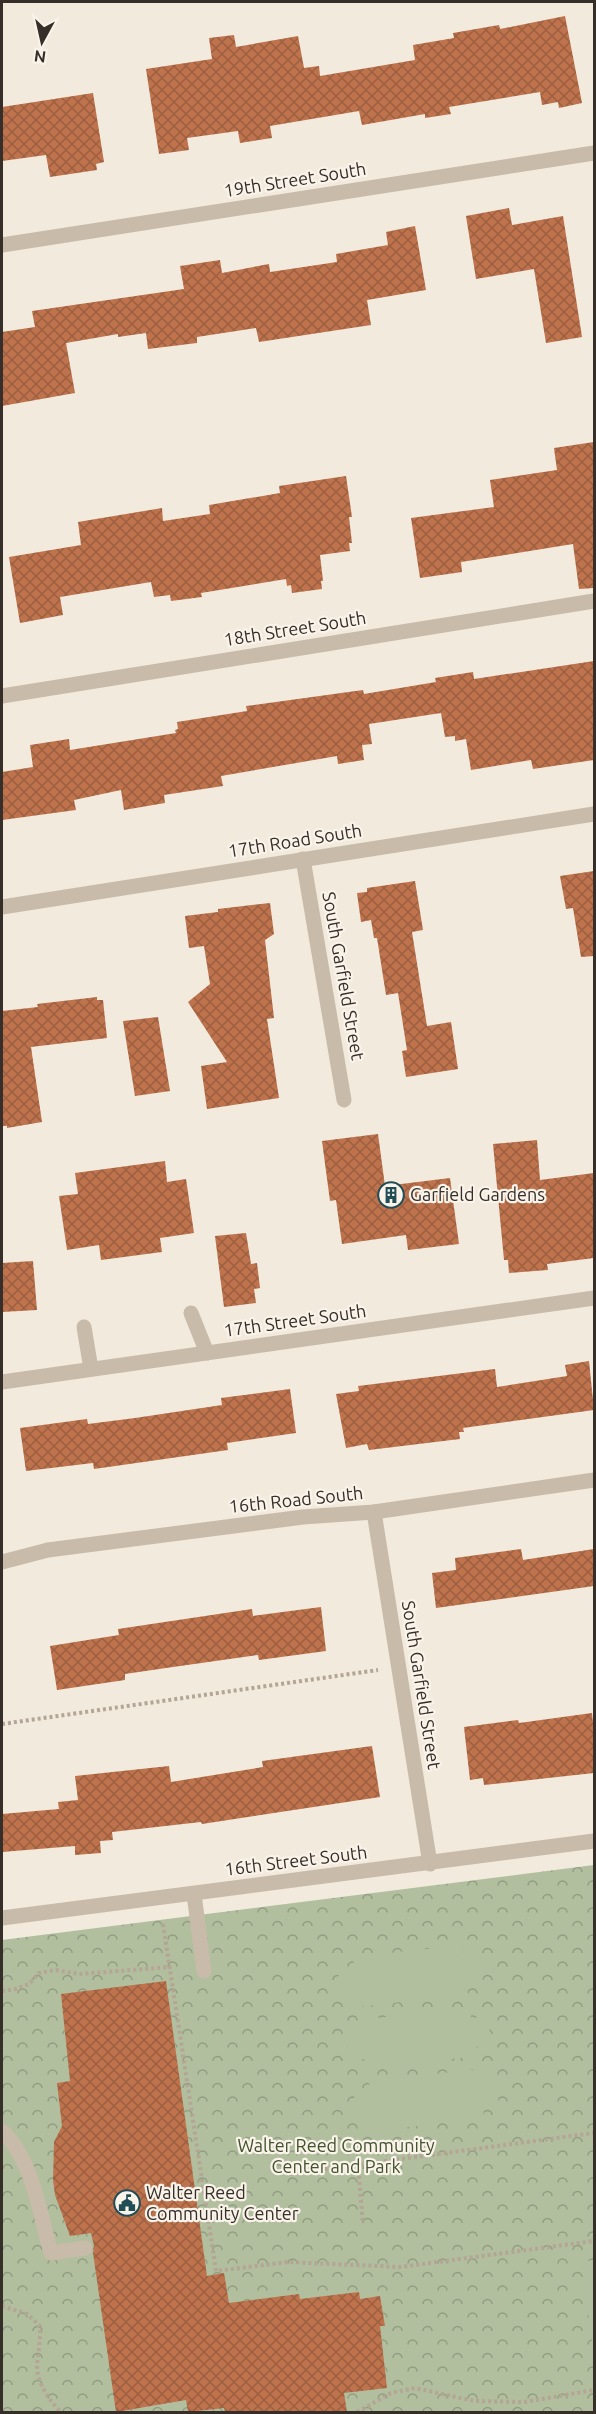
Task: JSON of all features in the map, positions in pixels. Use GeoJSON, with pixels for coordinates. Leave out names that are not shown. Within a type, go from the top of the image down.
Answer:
{"type":"FeatureCollection","features":[{"type":"Feature","properties":{"kind":"street","name":"19th Street South"},"geometry":{"type":"LineString","coordinates":[[2,245],[594,153]]}},
{"type":"Feature","properties":{"kind":"street","name":"18th Street South"},"geometry":{"type":"LineString","coordinates":[[2,696],[594,601]]}},
{"type":"Feature","properties":{"kind":"street","name":"17th Road South"},"geometry":{"type":"LineString","coordinates":[[2,907],[594,814]]}},
{"type":"Feature","properties":{"kind":"street","name":"South Garfield Street"},"geometry":{"type":"LineString","coordinates":[[303,859],[344,1100]]}},
{"type":"Feature","properties":{"kind":"street","name":"17th Street South"},"geometry":{"type":"LineString","coordinates":[[2,1382],[594,1298]]}},
{"type":"Feature","properties":{"kind":"street"},"geometry":{"type":"LineString","coordinates":[[191,1313],[207,1353]]}},
{"type":"Feature","properties":{"kind":"street"},"geometry":{"type":"LineString","coordinates":[[84,1327],[91,1369]]}},
{"type":"Feature","properties":{"kind":"street","name":"16th Road South"},"geometry":{"type":"LineString","coordinates":[[2,1562],[48,1550],[303,1516],[374,1512],[594,1480]]}},
{"type":"Feature","properties":{"kind":"street","name":"South Garfield Street"},"geometry":{"type":"LineString","coordinates":[[374,1512],[430,1864]]}},
{"type":"Feature","properties":{"kind":"street","name":"16th Street South"},"geometry":{"type":"LineString","coordinates":[[2,1918],[594,1841]]}},
{"type":"Feature","properties":{"kind":"street"},"geometry":{"type":"LineString","coordinates":[[194,1894],[204,1971]]}},
{"type":"Feature","properties":{"kind":"street"},"geometry":{"type":"LineString","coordinates":[[2,2131],[11,2139],[26,2165],[51,2253],[85,2248]]}},
{"type":"Feature","properties":{"kind":"path"},"geometry":{"type":"LineString","coordinates":[[2,1724],[380,1670]]}},
{"type":"Feature","properties":{"kind":"path"},"geometry":{"type":"LineString","coordinates":[[163,1924],[216,2271],[288,2262],[400,2267],[594,2241]]}},
{"type":"Feature","properties":{"kind":"path"},"geometry":{"type":"LineString","coordinates":[[2,1990],[16,1989],[29,1984],[39,1974],[56,1970],[79,1974],[171,1967]]}},
{"type":"Feature","properties":{"kind":"path"},"geometry":{"type":"LineString","coordinates":[[289,2174],[594,2133]]}},
{"type":"Feature","properties":{"kind":"path"},"geometry":{"type":"LineString","coordinates":[[358,2164],[363,2224]]}},
{"type":"Feature","properties":{"kind":"path"},"geometry":{"type":"LineString","coordinates":[[2,2306],[27,2314],[40,2326],[41,2343],[36,2367],[39,2379],[61,2412]]}},
{"type":"Feature","properties":{"kind":"path"},"geometry":{"type":"LineString","coordinates":[[357,2412],[390,2393],[415,2388],[484,2402],[524,2402],[594,2390]]}},
{"type":"Feature","properties":{"kind":"green space","name":"Walter Reed Community Center and Park"},"geometry":{"type":"Polygon","coordinates":[[[594,1865],[594,2412],[2,2412],[2,1940],[594,1865]]]}},
{"type":"Feature","properties":{"kind":"green space"},"geometry":{"type":"Polygon","coordinates":[[[462,1945],[463,1956],[480,1954],[483,1982],[467,1984],[468,1994],[359,2007],[358,1997],[341,1999],[338,1971],[354,1969],[353,1957],[462,1945]]]}},
{"type":"Feature","properties":{"kind":"green space"},"geometry":{"type":"Polygon","coordinates":[[[470,2007],[471,2018],[488,2017],[491,2045],[475,2047],[476,2056],[367,2069],[366,2059],[349,2061],[346,2034],[362,2032],[361,2020],[470,2007]]]}},
{"type":"Feature","properties":{"kind":"green space"},"geometry":{"type":"Polygon","coordinates":[[[478,2069],[479,2080],[496,2078],[499,2106],[483,2108],[484,2118],[375,2131],[374,2121],[357,2123],[354,2095],[370,2093],[369,2082],[478,2069]]]}},
{"type":"Feature","properties":{"kind":"green space"},"geometry":{"type":"Polygon","coordinates":[[[594,2260],[594,2341],[592,2341],[581,2262],[594,2260]]]}},
{"type":"Feature","properties":{"kind":"building"},"geometry":{"type":"Polygon","coordinates":[[[565,16],[582,103],[559,108],[558,102],[542,105],[540,92],[449,107],[451,114],[425,118],[425,114],[362,125],[359,111],[270,126],[272,138],[240,143],[238,131],[187,138],[189,150],[159,154],[146,69],[212,59],[209,38],[234,35],[236,47],[298,36],[304,68],[319,66],[320,76],[415,60],[413,45],[454,38],[453,33],[499,25],[500,29],[565,16]]]}},
{"type":"Feature","properties":{"kind":"building"},"geometry":{"type":"Polygon","coordinates":[[[93,93],[104,162],[96,164],[97,170],[50,177],[46,155],[2,161],[2,107],[93,93]]]}},
{"type":"Feature","properties":{"kind":"building"},"geometry":{"type":"Polygon","coordinates":[[[509,208],[512,225],[563,216],[582,337],[546,343],[534,269],[476,279],[466,216],[509,208]]]}},
{"type":"Feature","properties":{"kind":"building"},"geometry":{"type":"Polygon","coordinates":[[[415,226],[426,290],[367,300],[371,325],[259,342],[256,328],[197,337],[197,343],[148,349],[146,333],[118,337],[118,334],[66,343],[75,393],[2,406],[2,332],[35,327],[32,311],[184,289],[180,266],[220,260],[222,273],[269,264],[270,272],[337,262],[336,254],[388,245],[386,232],[415,226]]]}},
{"type":"Feature","properties":{"kind":"building"},"geometry":{"type":"Polygon","coordinates":[[[594,442],[594,588],[579,589],[573,544],[461,562],[462,572],[420,578],[411,518],[494,507],[490,480],[557,470],[554,448],[594,442]]]}},
{"type":"Feature","properties":{"kind":"building"},"geometry":{"type":"Polygon","coordinates":[[[346,476],[352,517],[349,517],[352,543],[349,543],[350,551],[320,555],[322,589],[292,593],[291,585],[287,586],[286,579],[201,593],[202,597],[171,601],[170,595],[154,597],[151,582],[60,597],[63,615],[20,623],[9,557],[81,545],[78,522],[162,508],[163,521],[210,514],[209,505],[280,493],[279,486],[346,476]]]}},
{"type":"Feature","properties":{"kind":"building"},"geometry":{"type":"Polygon","coordinates":[[[594,661],[594,760],[533,769],[531,760],[471,770],[466,739],[455,741],[455,736],[445,737],[441,713],[369,724],[372,744],[362,745],[364,760],[338,764],[337,756],[221,776],[223,786],[164,795],[165,803],[124,810],[121,790],[74,800],[76,810],[2,820],[2,772],[33,767],[30,745],[69,739],[70,750],[176,733],[177,722],[247,711],[246,706],[363,690],[364,694],[436,682],[435,678],[473,672],[474,679],[594,661]]]}},
{"type":"Feature","properties":{"kind":"building"},"geometry":{"type":"Polygon","coordinates":[[[594,871],[594,956],[581,957],[573,908],[566,909],[560,876],[594,871]]]}},
{"type":"Feature","properties":{"kind":"building"},"geometry":{"type":"Polygon","coordinates":[[[415,881],[423,930],[412,932],[427,1026],[451,1022],[458,1069],[406,1077],[402,1051],[407,1050],[398,993],[386,995],[377,938],[374,938],[371,920],[361,922],[357,893],[367,892],[367,888],[415,881]]]}},
{"type":"Feature","properties":{"kind":"building"},"geometry":{"type":"Polygon","coordinates":[[[270,903],[274,934],[265,940],[274,1018],[267,1019],[279,1098],[207,1109],[201,1066],[227,1062],[188,1002],[210,984],[204,946],[189,948],[185,916],[218,912],[218,909],[270,903]]]}},
{"type":"Feature","properties":{"kind":"building"},"geometry":{"type":"Polygon","coordinates":[[[97,997],[97,1000],[103,1000],[107,1038],[31,1047],[42,1122],[7,1128],[7,1126],[2,1126],[2,1011],[38,1007],[37,1004],[97,997]]]}},
{"type":"Feature","properties":{"kind":"building"},"geometry":{"type":"Polygon","coordinates":[[[158,1017],[170,1091],[135,1096],[123,1021],[158,1017]]]}},
{"type":"Feature","properties":{"kind":"building","name":"Garfield Gardens"},"geometry":{"type":"Polygon","coordinates":[[[378,1134],[385,1186],[450,1178],[459,1244],[408,1250],[406,1235],[342,1244],[336,1200],[330,1201],[322,1141],[378,1134]]]}},
{"type":"Feature","properties":{"kind":"building"},"geometry":{"type":"Polygon","coordinates":[[[537,1140],[540,1180],[594,1173],[594,1258],[547,1264],[548,1270],[509,1273],[508,1260],[504,1260],[493,1144],[537,1140]]]}},
{"type":"Feature","properties":{"kind":"building"},"geometry":{"type":"Polygon","coordinates":[[[165,1161],[167,1182],[186,1179],[194,1233],[160,1238],[162,1252],[101,1260],[99,1245],[67,1250],[59,1196],[78,1194],[75,1173],[165,1161]]]}},
{"type":"Feature","properties":{"kind":"building"},"geometry":{"type":"Polygon","coordinates":[[[246,1233],[251,1264],[257,1263],[260,1288],[254,1289],[256,1303],[224,1307],[215,1236],[246,1233]]]}},
{"type":"Feature","properties":{"kind":"building"},"geometry":{"type":"Polygon","coordinates":[[[33,1261],[37,1310],[2,1312],[2,1263],[33,1261]]]}},
{"type":"Feature","properties":{"kind":"building"},"geometry":{"type":"Polygon","coordinates":[[[589,1361],[594,1410],[463,1428],[464,1432],[459,1432],[460,1439],[369,1450],[367,1444],[346,1448],[336,1394],[359,1391],[358,1386],[495,1369],[497,1387],[567,1376],[565,1365],[589,1361]]]}},
{"type":"Feature","properties":{"kind":"building"},"geometry":{"type":"Polygon","coordinates":[[[290,1389],[296,1433],[227,1443],[228,1450],[94,1469],[93,1463],[26,1471],[20,1428],[87,1419],[88,1424],[135,1418],[222,1405],[221,1398],[290,1389]]]}},
{"type":"Feature","properties":{"kind":"building"},"geometry":{"type":"Polygon","coordinates":[[[521,1549],[523,1560],[594,1549],[594,1586],[436,1608],[432,1573],[456,1570],[455,1558],[521,1549]]]}},
{"type":"Feature","properties":{"kind":"building"},"geometry":{"type":"Polygon","coordinates":[[[321,1607],[326,1651],[259,1660],[258,1655],[166,1668],[125,1674],[125,1680],[57,1690],[50,1646],[119,1635],[118,1629],[252,1609],[253,1616],[321,1607]]]}},
{"type":"Feature","properties":{"kind":"building"},"geometry":{"type":"Polygon","coordinates":[[[592,1713],[594,1773],[484,1785],[483,1778],[470,1780],[464,1727],[518,1720],[519,1723],[592,1713]]]}},
{"type":"Feature","properties":{"kind":"building"},"geometry":{"type":"Polygon","coordinates":[[[372,1746],[380,1797],[202,1824],[201,1822],[112,1832],[113,1840],[100,1841],[101,1853],[75,1855],[75,1846],[2,1852],[2,1814],[59,1809],[58,1802],[78,1800],[75,1776],[169,1766],[171,1782],[263,1767],[262,1761],[372,1746]]]}},
{"type":"Feature","properties":{"kind":"building","name":"Walter Reed Community Center"},"geometry":{"type":"Polygon","coordinates":[[[166,1981],[207,2276],[224,2273],[229,2303],[299,2294],[300,2299],[359,2292],[360,2299],[380,2296],[385,2326],[380,2326],[387,2388],[344,2393],[347,2412],[225,2412],[224,2408],[188,2412],[186,2400],[116,2412],[91,2233],[70,2236],[55,2195],[53,2180],[54,2142],[62,2126],[57,2083],[70,2081],[61,1994],[166,1981]]]}},
{"type":"Feature","properties":{"kind":"place","name":"Garfield Gardens"},"geometry":{"type":"Point","coordinates":[391,1195]}},
{"type":"Feature","properties":{"kind":"place","name":"Walter Reed Community Center"},"geometry":{"type":"Point","coordinates":[127,2203]}}]}
